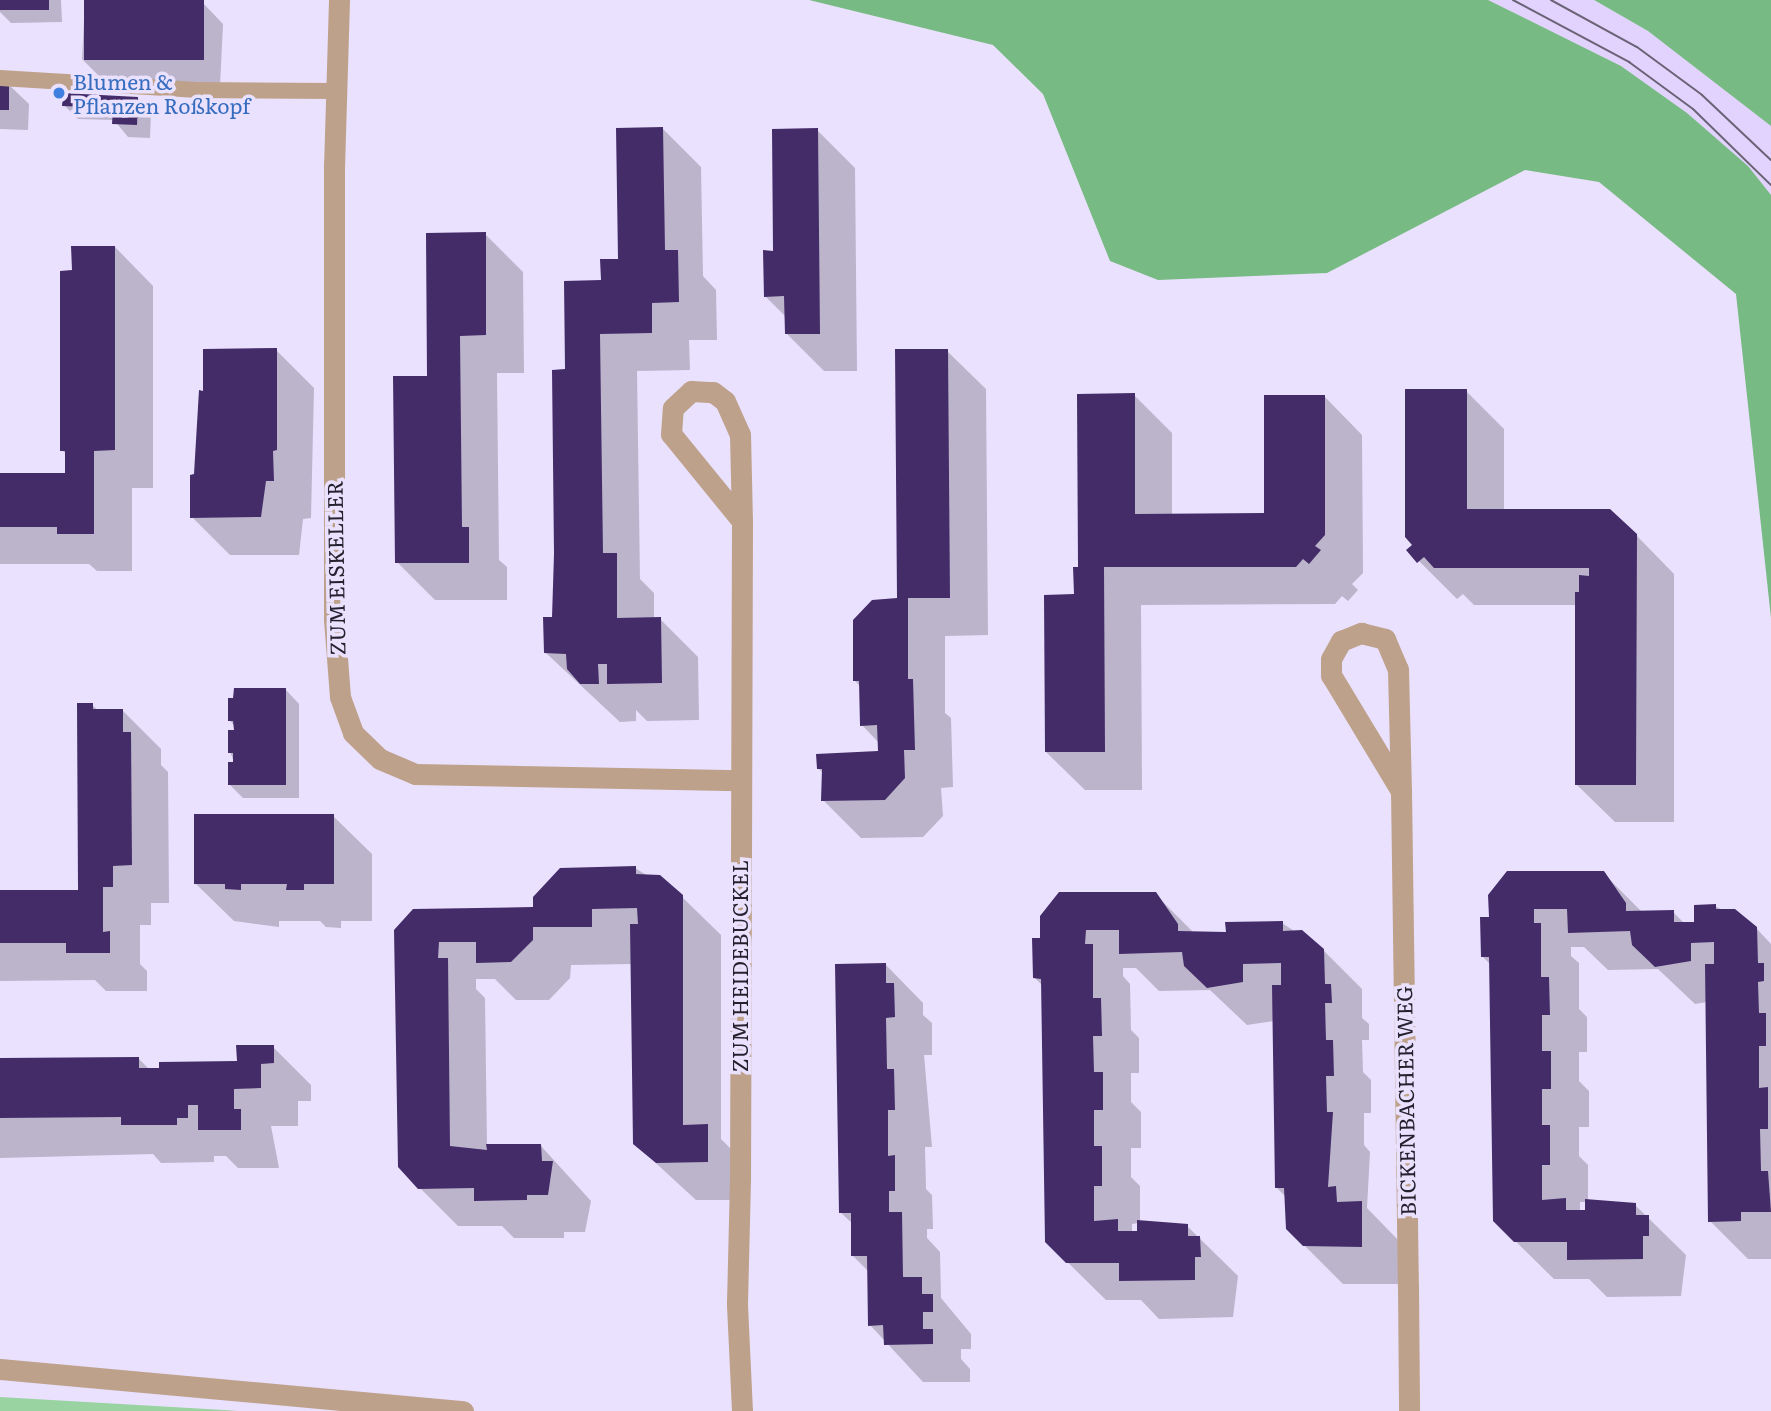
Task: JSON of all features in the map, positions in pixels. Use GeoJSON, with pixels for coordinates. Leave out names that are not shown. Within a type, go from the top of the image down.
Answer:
{"type":"FeatureCollection","features":[{"type":"Feature","properties":{"kind":"street","name":"ZUM EISKELLER"},"geometry":{"type":"LineString","coordinates":[[339,0],[335,92],[334,619],[340,696],[353,733],[380,759],[415,774],[739,780]]}},
{"type":"Feature","properties":{"kind":"street","name":"ZUM HEIDEBUCKEL"},"geometry":{"type":"LineString","coordinates":[[741,521],[671,434],[673,408],[691,391],[713,393],[734,414],[740,434],[741,521],[737,1305],[741,1411]]}},
{"type":"Feature","properties":{"kind":"street","name":"BICKENBACHER WEG"},"geometry":{"type":"LineString","coordinates":[[1401,790],[1331,675],[1331,659],[1341,641],[1361,633],[1385,639],[1398,669],[1401,790],[1409,1411]]}},
{"type":"Feature","properties":{"kind":"street"},"geometry":{"type":"LineString","coordinates":[[0,1369],[463,1411]]}},
{"type":"Feature","properties":{"kind":"lane"},"geometry":{"type":"LineString","coordinates":[[0,78],[194,90],[335,92]]}},
{"type":"Feature","properties":{"kind":"shaded area"},"geometry":{"type":"Polygon","coordinates":[[[1488,0],[1593,0],[1648,31],[1771,126],[1771,195],[1748,166],[1687,113],[1621,66],[1488,0]]]}},
{"type":"Feature","properties":{"kind":"green space"},"geometry":{"type":"Polygon","coordinates":[[[809,0],[1488,0],[1621,66],[1687,113],[1748,166],[1771,195],[1771,618],[1736,294],[1599,182],[1525,170],[1327,273],[1158,280],[1110,261],[1043,94],[993,45],[809,0]]]}},
{"type":"Feature","properties":{"kind":"green space"},"geometry":{"type":"Polygon","coordinates":[[[1594,0],[1771,0],[1771,126],[1648,31],[1594,0]]]}},
{"type":"Feature","properties":{"kind":"green space"},"geometry":{"type":"Polygon","coordinates":[[[0,1397],[224,1410],[238,1411],[0,1411],[0,1397]]]}},
{"type":"Feature","properties":{"kind":"building"},"geometry":{"type":"Polygon","coordinates":[[[0,0],[49,0],[49,10],[0,10],[0,0]]]}},
{"type":"Feature","properties":{"kind":"building"},"geometry":{"type":"Polygon","coordinates":[[[84,0],[204,0],[204,60],[84,60],[84,0]]]}},
{"type":"Feature","properties":{"kind":"building"},"geometry":{"type":"Polygon","coordinates":[[[0,82],[9,82],[9,110],[0,110],[0,82]]]}},
{"type":"Feature","properties":{"kind":"building"},"geometry":{"type":"Polygon","coordinates":[[[63,93],[138,97],[137,125],[112,124],[113,108],[62,106],[63,93]]]}},
{"type":"Feature","properties":{"kind":"building"},"geometry":{"type":"Polygon","coordinates":[[[663,127],[665,250],[678,250],[679,302],[652,303],[652,333],[600,334],[603,553],[617,553],[617,618],[661,617],[662,683],[607,684],[607,664],[598,664],[599,684],[580,684],[567,669],[566,654],[544,653],[543,617],[552,617],[554,554],[552,370],[565,369],[564,281],[601,280],[600,259],[618,259],[616,128],[663,127]]]}},
{"type":"Feature","properties":{"kind":"building"},"geometry":{"type":"Polygon","coordinates":[[[818,128],[820,334],[785,334],[784,296],[764,297],[763,250],[773,251],[772,129],[818,128]]]}},
{"type":"Feature","properties":{"kind":"building"},"geometry":{"type":"Polygon","coordinates":[[[486,232],[486,335],[460,336],[462,527],[469,527],[469,563],[395,563],[393,376],[427,376],[426,233],[486,232]]]}},
{"type":"Feature","properties":{"kind":"building"},"geometry":{"type":"Polygon","coordinates":[[[71,246],[115,246],[115,450],[94,451],[94,534],[57,534],[57,527],[0,527],[0,473],[65,473],[65,451],[60,451],[60,271],[72,270],[71,246]]]}},
{"type":"Feature","properties":{"kind":"building"},"geometry":{"type":"Polygon","coordinates":[[[277,348],[277,450],[273,451],[274,481],[266,481],[261,517],[190,518],[190,475],[194,474],[199,390],[203,391],[203,349],[277,348]]]}},
{"type":"Feature","properties":{"kind":"building"},"geometry":{"type":"Polygon","coordinates":[[[895,349],[948,349],[950,598],[908,598],[908,679],[913,679],[915,750],[904,750],[905,778],[885,800],[821,801],[822,769],[817,769],[816,754],[878,751],[877,725],[860,726],[859,681],[853,681],[853,620],[872,600],[897,598],[895,349]]]}},
{"type":"Feature","properties":{"kind":"building"},"geometry":{"type":"Polygon","coordinates":[[[1405,389],[1467,389],[1467,509],[1610,509],[1637,534],[1636,785],[1575,785],[1575,592],[1579,592],[1579,575],[1589,576],[1589,568],[1434,568],[1424,557],[1417,563],[1406,550],[1412,545],[1405,537],[1405,389]]]}},
{"type":"Feature","properties":{"kind":"building"},"geometry":{"type":"Polygon","coordinates":[[[1135,393],[1135,514],[1264,513],[1264,395],[1325,395],[1325,535],[1315,546],[1321,550],[1309,564],[1303,559],[1296,567],[1104,567],[1105,752],[1045,752],[1044,595],[1074,594],[1073,567],[1078,567],[1077,394],[1135,393]]]}},
{"type":"Feature","properties":{"kind":"building"},"geometry":{"type":"Polygon","coordinates":[[[234,688],[286,688],[286,785],[228,785],[228,762],[233,762],[233,753],[228,753],[228,730],[234,730],[233,721],[228,721],[228,698],[233,698],[234,688]]]}},
{"type":"Feature","properties":{"kind":"building"},"geometry":{"type":"Polygon","coordinates":[[[77,703],[93,703],[93,709],[123,709],[123,732],[131,732],[132,865],[113,866],[113,887],[103,887],[103,932],[110,931],[110,953],[66,953],[66,943],[0,943],[0,890],[78,890],[77,703]]]}},
{"type":"Feature","properties":{"kind":"building"},"geometry":{"type":"Polygon","coordinates":[[[194,814],[334,814],[334,884],[304,884],[304,890],[286,890],[287,884],[241,884],[241,890],[225,889],[225,884],[194,884],[194,814]]]}},
{"type":"Feature","properties":{"kind":"building"},"geometry":{"type":"Polygon","coordinates":[[[636,866],[636,874],[660,875],[683,895],[683,1125],[708,1124],[708,1162],[656,1163],[633,1144],[630,924],[638,924],[637,908],[592,909],[592,927],[533,927],[533,940],[511,962],[476,963],[476,942],[439,942],[438,958],[448,958],[450,1146],[487,1150],[486,1144],[541,1144],[542,1161],[553,1161],[548,1195],[527,1195],[527,1200],[474,1201],[474,1188],[418,1189],[398,1167],[394,930],[413,909],[533,907],[533,897],[560,868],[636,866]]]}},
{"type":"Feature","properties":{"kind":"building"},"geometry":{"type":"Polygon","coordinates":[[[1507,871],[1604,871],[1626,903],[1626,911],[1674,910],[1674,922],[1694,922],[1694,905],[1716,904],[1716,909],[1735,909],[1757,927],[1758,963],[1764,963],[1764,981],[1758,982],[1759,1013],[1766,1013],[1766,1046],[1759,1046],[1759,1088],[1768,1087],[1768,1129],[1760,1129],[1761,1171],[1768,1171],[1771,1212],[1741,1212],[1741,1221],[1708,1222],[1705,964],[1714,964],[1714,942],[1691,943],[1691,961],[1655,967],[1632,945],[1630,931],[1568,933],[1567,909],[1534,909],[1534,923],[1541,923],[1541,977],[1549,977],[1550,1015],[1542,1015],[1542,1051],[1551,1051],[1551,1089],[1542,1089],[1542,1125],[1550,1125],[1550,1165],[1542,1165],[1542,1200],[1566,1198],[1566,1210],[1585,1210],[1585,1199],[1636,1203],[1636,1215],[1649,1215],[1649,1236],[1643,1236],[1643,1259],[1567,1260],[1567,1242],[1514,1242],[1493,1221],[1489,957],[1481,957],[1480,917],[1489,917],[1488,895],[1507,871]]]}},
{"type":"Feature","properties":{"kind":"building"},"geometry":{"type":"Polygon","coordinates":[[[1059,892],[1156,892],[1178,924],[1178,931],[1226,932],[1225,922],[1283,921],[1283,931],[1302,930],[1324,949],[1325,984],[1331,984],[1332,1003],[1325,1003],[1326,1040],[1333,1040],[1334,1076],[1326,1076],[1327,1112],[1333,1112],[1328,1187],[1336,1186],[1337,1202],[1362,1201],[1362,1247],[1303,1246],[1286,1229],[1284,1188],[1275,1188],[1272,985],[1281,985],[1281,963],[1243,964],[1243,982],[1207,988],[1184,966],[1182,952],[1119,954],[1119,930],[1086,930],[1085,944],[1093,944],[1093,998],[1101,998],[1102,1036],[1093,1036],[1094,1072],[1103,1072],[1103,1110],[1094,1110],[1094,1146],[1102,1146],[1102,1186],[1094,1186],[1094,1221],[1118,1219],[1118,1231],[1137,1231],[1137,1220],[1188,1224],[1188,1236],[1200,1236],[1201,1257],[1195,1257],[1195,1280],[1119,1281],[1119,1263],[1066,1263],[1045,1242],[1041,979],[1033,978],[1032,938],[1040,938],[1040,916],[1059,892]]]}},
{"type":"Feature","properties":{"kind":"building"},"geometry":{"type":"Polygon","coordinates":[[[886,963],[886,983],[894,983],[895,1017],[886,1018],[887,1069],[894,1069],[895,1110],[888,1110],[888,1156],[895,1155],[895,1191],[889,1191],[889,1212],[902,1212],[903,1277],[922,1277],[922,1294],[933,1294],[933,1312],[923,1312],[923,1329],[933,1329],[933,1344],[884,1345],[883,1325],[868,1326],[867,1256],[851,1256],[851,1213],[839,1213],[835,964],[886,963]]]}},
{"type":"Feature","properties":{"kind":"building"},"geometry":{"type":"Polygon","coordinates":[[[236,1045],[274,1045],[274,1063],[261,1064],[261,1088],[234,1089],[234,1109],[241,1109],[241,1130],[198,1130],[198,1105],[188,1105],[188,1118],[177,1118],[177,1125],[121,1125],[121,1117],[0,1118],[0,1058],[139,1057],[139,1068],[159,1068],[159,1062],[237,1061],[236,1045]]]}},
{"type":"Feature","properties":{"kind":"tram line"},"geometry":{"type":"LineString","coordinates":[[1513,0],[1629,62],[1693,109],[1771,185]]}},
{"type":"Feature","properties":{"kind":"tram line"},"geometry":{"type":"LineString","coordinates":[[1551,0],[1637,47],[1702,95],[1771,160]]}},
{"type":"Feature","properties":{"kind":"place","name":"Blumen & Pflanzen Roßkopf"},"geometry":{"type":"Point","coordinates":[59,93]}}]}
